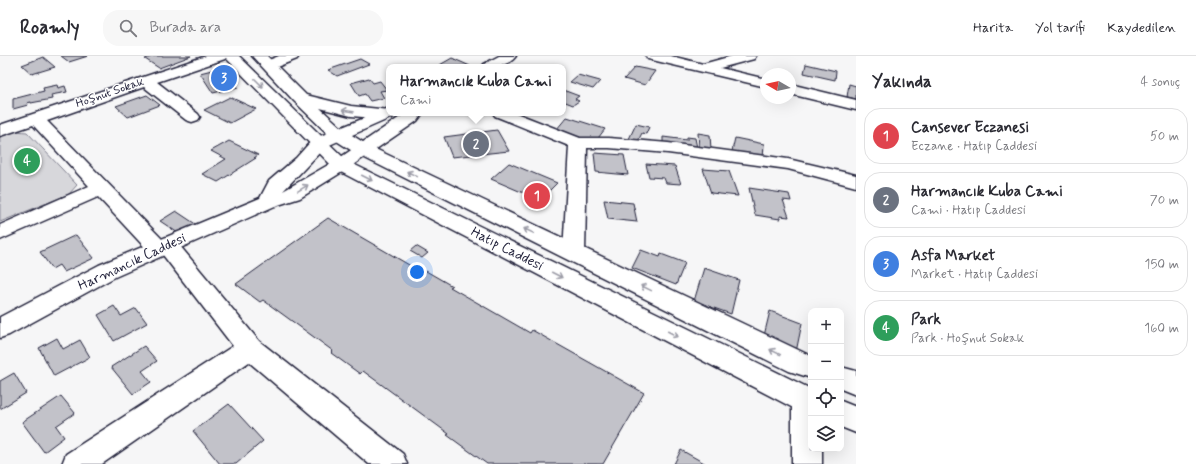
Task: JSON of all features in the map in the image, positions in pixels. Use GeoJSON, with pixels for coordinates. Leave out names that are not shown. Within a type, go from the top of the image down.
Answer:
{"type":"FeatureCollection","features":[{"type":"Feature","properties":{"kind":"street","name":"Hoşnut Sokak"},"geometry":{"type":"LineString","coordinates":[[0,131],[220,56]]}},
{"type":"Feature","properties":{"kind":"street","name":"Hatıp Caddesi"},"geometry":{"type":"LineString","coordinates":[[232,56],[329,138],[363,150],[798,363],[808,366]]}},
{"type":"Feature","properties":{"kind":"street"},"geometry":{"type":"LineString","coordinates":[[264,61],[292,56]]}},
{"type":"Feature","properties":{"kind":"street"},"geometry":{"type":"LineString","coordinates":[[494,64],[509,56]]}},
{"type":"Feature","properties":{"kind":"street"},"geometry":{"type":"LineString","coordinates":[[653,56],[760,82]]}},
{"type":"Feature","properties":{"kind":"street"},"geometry":{"type":"LineString","coordinates":[[703,68],[749,56]]}},
{"type":"Feature","properties":{"kind":"street","name":"Hatıp Caddesi"},"geometry":{"type":"LineString","coordinates":[[264,61],[300,98],[329,138],[341,165],[808,402]]}},
{"type":"Feature","properties":{"kind":"street"},"geometry":{"type":"LineString","coordinates":[[146,81],[192,117]]}},
{"type":"Feature","properties":{"kind":"street"},"geometry":{"type":"LineString","coordinates":[[796,90],[856,105]]}},
{"type":"Feature","properties":{"kind":"street"},"geometry":{"type":"LineString","coordinates":[[300,98],[337,109],[386,113]]}},
{"type":"Feature","properties":{"kind":"street"},"geometry":{"type":"LineString","coordinates":[[268,202],[276,185],[329,138],[386,114]]}},
{"type":"Feature","properties":{"kind":"street","name":"Harmancık Caddesi"},"geometry":{"type":"LineString","coordinates":[[0,328],[107,271],[268,202],[293,194],[341,165],[413,116]]}},
{"type":"Feature","properties":{"kind":"street"},"geometry":{"type":"LineString","coordinates":[[509,116],[578,143],[610,143],[698,152],[788,164],[856,181]]}},
{"type":"Feature","properties":{"kind":"street"},"geometry":{"type":"LineString","coordinates":[[36,119],[101,188],[163,247],[250,348],[392,464]]}},
{"type":"Feature","properties":{"kind":"street"},"geometry":{"type":"LineString","coordinates":[[574,253],[578,143]]}},
{"type":"Feature","properties":{"kind":"street"},"geometry":{"type":"LineString","coordinates":[[0,233],[101,188]]}},
{"type":"Feature","properties":{"kind":"street"},"geometry":{"type":"LineString","coordinates":[[76,464],[250,348]]}},
{"type":"Feature","properties":{"kind":"street"},"geometry":{"type":"LineString","coordinates":[[844,379],[856,384]]}},
{"type":"Feature","properties":{"kind":"street"},"geometry":{"type":"LineString","coordinates":[[807,464],[808,402]]}},
{"type":"Feature","properties":{"kind":"street"},"geometry":{"type":"LineString","coordinates":[[844,415],[856,420]]}},
{"type":"Feature","properties":{"kind":"shaded area"},"geometry":{"type":"Polygon","coordinates":[[[14,131],[27,132],[77,185],[69,194],[0,222],[0,136],[14,131]]]}},
{"type":"Feature","properties":{"kind":"building"},"geometry":{"type":"Polygon","coordinates":[[[61,56],[88,56],[69,62],[61,56]]]}},
{"type":"Feature","properties":{"kind":"building"},"geometry":{"type":"Polygon","coordinates":[[[153,56],[191,56],[159,68],[145,59],[153,56]]]}},
{"type":"Feature","properties":{"kind":"building"},"geometry":{"type":"Polygon","coordinates":[[[43,57],[55,67],[32,74],[22,65],[43,57]]]}},
{"type":"Feature","properties":{"kind":"building"},"geometry":{"type":"Polygon","coordinates":[[[452,58],[466,64],[442,64],[452,58]]]}},
{"type":"Feature","properties":{"kind":"building"},"geometry":{"type":"Polygon","coordinates":[[[360,59],[369,64],[337,76],[328,70],[360,59]]]}},
{"type":"Feature","properties":{"kind":"building"},"geometry":{"type":"Polygon","coordinates":[[[806,64],[836,71],[835,80],[804,73],[806,64]]]}},
{"type":"Feature","properties":{"kind":"building"},"geometry":{"type":"Polygon","coordinates":[[[224,67],[238,87],[213,93],[200,73],[224,67]]]}},
{"type":"Feature","properties":{"kind":"building"},"geometry":{"type":"Polygon","coordinates":[[[635,67],[655,71],[645,85],[624,79],[635,67]]]}},
{"type":"Feature","properties":{"kind":"building"},"geometry":{"type":"Polygon","coordinates":[[[578,75],[600,81],[593,89],[570,82],[578,75]]]}},
{"type":"Feature","properties":{"kind":"building"},"geometry":{"type":"Polygon","coordinates":[[[369,78],[373,83],[380,81],[386,89],[386,90],[380,91],[384,98],[370,101],[365,94],[359,96],[351,83],[369,78]]]}},
{"type":"Feature","properties":{"kind":"building"},"geometry":{"type":"Polygon","coordinates":[[[849,84],[856,86],[856,99],[847,97],[849,84]]]}},
{"type":"Feature","properties":{"kind":"building"},"geometry":{"type":"Polygon","coordinates":[[[57,85],[58,88],[65,86],[67,92],[51,95],[52,99],[27,103],[28,105],[13,109],[13,99],[44,91],[43,88],[57,85]]]}},
{"type":"Feature","properties":{"kind":"building"},"geometry":{"type":"Polygon","coordinates":[[[566,91],[579,96],[575,99],[579,101],[573,105],[566,102],[566,91]]]}},
{"type":"Feature","properties":{"kind":"building"},"geometry":{"type":"Polygon","coordinates":[[[147,95],[160,105],[128,117],[116,106],[147,95]]]}},
{"type":"Feature","properties":{"kind":"building"},"geometry":{"type":"Polygon","coordinates":[[[230,97],[256,109],[230,123],[204,110],[230,97]]]}},
{"type":"Feature","properties":{"kind":"building"},"geometry":{"type":"Polygon","coordinates":[[[567,117],[605,129],[595,142],[556,130],[567,117]]]}},
{"type":"Feature","properties":{"kind":"building"},"geometry":{"type":"Polygon","coordinates":[[[636,124],[649,127],[646,134],[642,133],[638,141],[629,139],[636,124]]]}},
{"type":"Feature","properties":{"kind":"building"},"geometry":{"type":"Polygon","coordinates":[[[497,130],[509,151],[452,157],[444,137],[497,130]]]}},
{"type":"Feature","properties":{"kind":"building"},"geometry":{"type":"Polygon","coordinates":[[[698,133],[710,135],[711,149],[699,148],[698,133]]]}},
{"type":"Feature","properties":{"kind":"building"},"geometry":{"type":"Polygon","coordinates":[[[663,137],[687,140],[687,137],[695,138],[697,148],[663,143],[663,137]]]}},
{"type":"Feature","properties":{"kind":"building"},"geometry":{"type":"Polygon","coordinates":[[[735,138],[764,144],[763,159],[732,151],[735,138]]]}},
{"type":"Feature","properties":{"kind":"building"},"geometry":{"type":"Polygon","coordinates":[[[229,141],[258,155],[254,158],[256,158],[218,182],[202,174],[226,159],[211,151],[229,141]]]}},
{"type":"Feature","properties":{"kind":"building"},"geometry":{"type":"Polygon","coordinates":[[[594,153],[624,155],[628,175],[596,172],[594,153]]]}},
{"type":"Feature","properties":{"kind":"building"},"geometry":{"type":"Polygon","coordinates":[[[509,163],[557,183],[540,200],[491,179],[509,163]]]}},
{"type":"Feature","properties":{"kind":"building"},"geometry":{"type":"Polygon","coordinates":[[[646,164],[675,166],[681,184],[666,183],[664,178],[649,177],[646,164]]]}},
{"type":"Feature","properties":{"kind":"building"},"geometry":{"type":"Polygon","coordinates":[[[703,169],[729,171],[738,196],[711,193],[703,169]]]}},
{"type":"Feature","properties":{"kind":"building"},"geometry":{"type":"Polygon","coordinates":[[[749,188],[789,194],[791,201],[783,200],[789,217],[780,216],[780,219],[755,215],[749,188]]]}},
{"type":"Feature","properties":{"kind":"building"},"geometry":{"type":"Polygon","coordinates":[[[604,200],[633,203],[637,222],[608,219],[604,200]]]}},
{"type":"Feature","properties":{"kind":"building"},"geometry":{"type":"Polygon","coordinates":[[[176,211],[197,225],[181,235],[160,221],[176,211]]]}},
{"type":"Feature","properties":{"kind":"building"},"geometry":{"type":"Polygon","coordinates":[[[328,218],[423,273],[426,271],[452,286],[450,287],[530,333],[532,330],[644,393],[603,464],[487,464],[363,371],[360,374],[331,353],[333,351],[263,300],[260,302],[236,284],[328,218]]]}},
{"type":"Feature","properties":{"kind":"building"},"geometry":{"type":"Polygon","coordinates":[[[76,235],[94,258],[64,272],[59,265],[52,269],[40,252],[76,235]]]}},
{"type":"Feature","properties":{"kind":"building"},"geometry":{"type":"Polygon","coordinates":[[[416,246],[428,253],[422,258],[410,251],[416,246]]]}},
{"type":"Feature","properties":{"kind":"building"},"geometry":{"type":"Polygon","coordinates":[[[641,250],[660,257],[661,254],[685,263],[676,285],[632,268],[641,250]]]}},
{"type":"Feature","properties":{"kind":"building"},"geometry":{"type":"Polygon","coordinates":[[[704,268],[739,280],[731,314],[694,301],[704,268]]]}},
{"type":"Feature","properties":{"kind":"building"},"geometry":{"type":"Polygon","coordinates":[[[114,306],[121,316],[136,308],[147,323],[114,341],[98,315],[114,306]]]}},
{"type":"Feature","properties":{"kind":"building"},"geometry":{"type":"Polygon","coordinates":[[[770,311],[802,323],[795,357],[762,344],[770,311]]]}},
{"type":"Feature","properties":{"kind":"building"},"geometry":{"type":"Polygon","coordinates":[[[57,338],[63,349],[80,340],[90,357],[54,376],[39,348],[57,338]]]}},
{"type":"Feature","properties":{"kind":"building"},"geometry":{"type":"Polygon","coordinates":[[[144,346],[157,361],[142,371],[151,382],[133,394],[111,367],[144,346]]]}},
{"type":"Feature","properties":{"kind":"building"},"geometry":{"type":"Polygon","coordinates":[[[14,373],[26,393],[0,409],[0,381],[14,373]]]}},
{"type":"Feature","properties":{"kind":"building"},"geometry":{"type":"Polygon","coordinates":[[[61,396],[75,413],[56,426],[64,437],[44,452],[22,422],[61,396]]]}},
{"type":"Feature","properties":{"kind":"building"},"geometry":{"type":"Polygon","coordinates":[[[229,404],[263,441],[236,464],[220,464],[193,431],[229,404]]]}},
{"type":"Feature","properties":{"kind":"building"},"geometry":{"type":"Polygon","coordinates":[[[681,450],[706,464],[674,464],[681,450]]]}},
{"type":"Feature","properties":{"kind":"place","name":"Asfa Market"},"geometry":{"type":"Point","coordinates":[224,78]}},
{"type":"Feature","properties":{"kind":"place","name":"Harmancık Kuba Cami"},"geometry":{"type":"Point","coordinates":[476,144]}},
{"type":"Feature","properties":{"kind":"place","name":"Park"},"geometry":{"type":"Point","coordinates":[27,161]}},
{"type":"Feature","properties":{"kind":"place","name":"Cansever Eczanesi"},"geometry":{"type":"Point","coordinates":[537,196]}}]}
